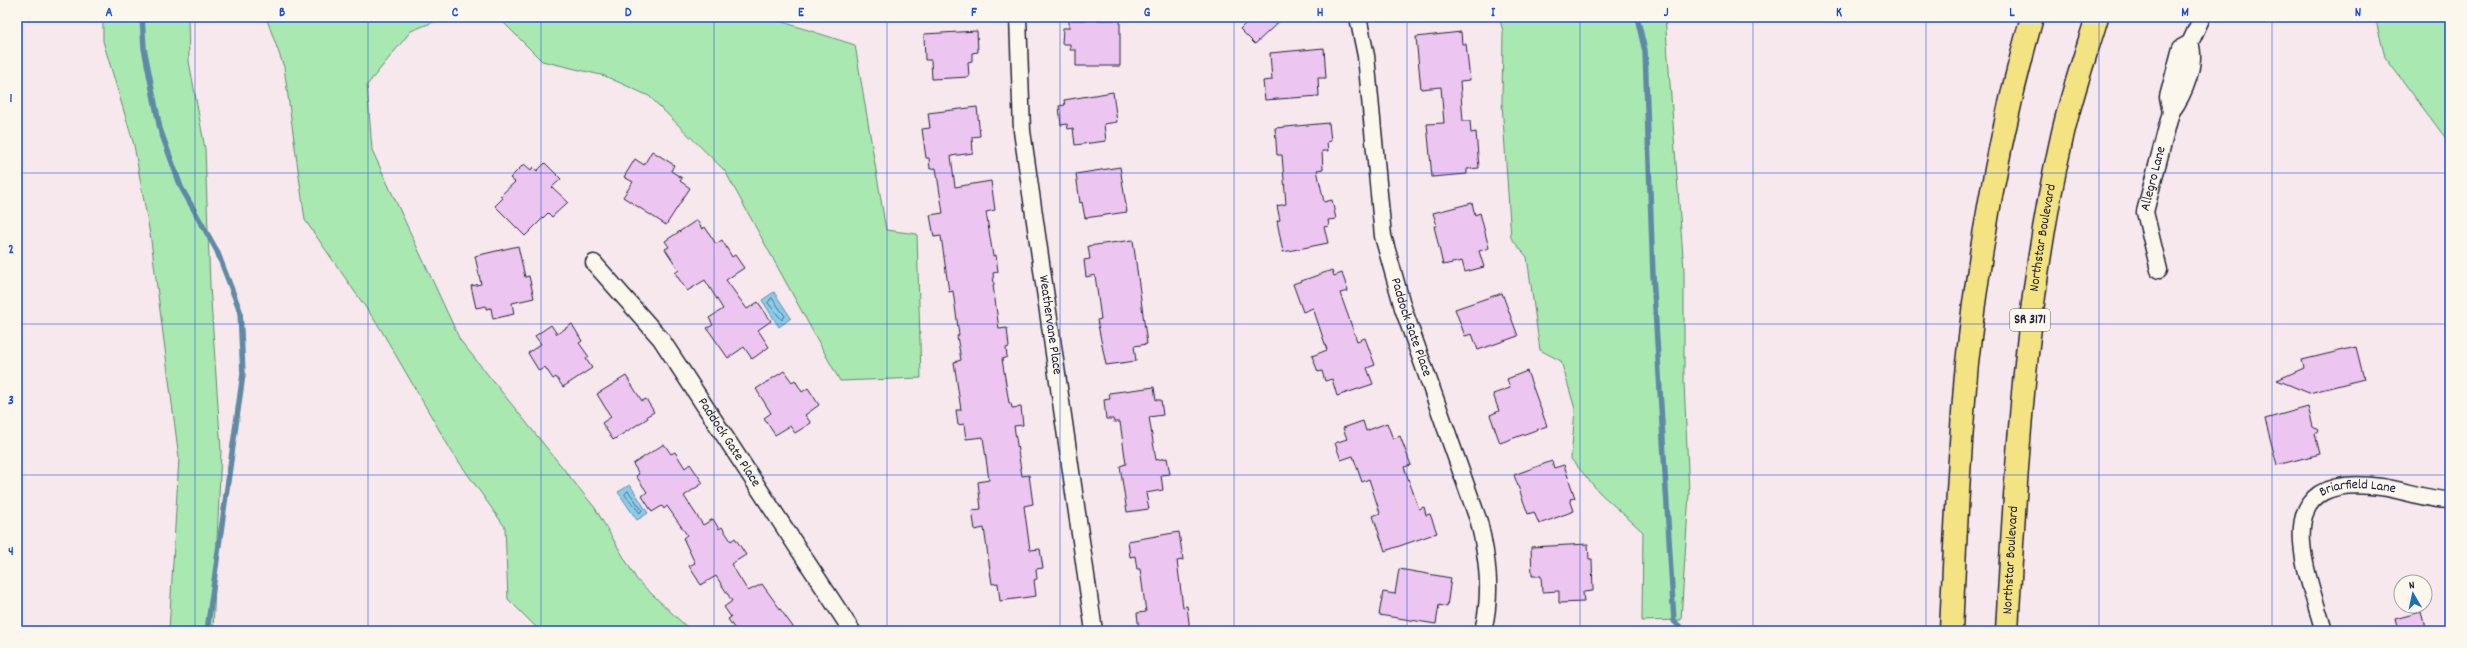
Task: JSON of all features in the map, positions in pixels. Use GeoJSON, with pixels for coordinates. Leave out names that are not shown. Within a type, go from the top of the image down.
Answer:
{"type":"FeatureCollection","features":[{"type":"Feature","properties":{"kind":"main road"},"geometry":{"type":"LineString","coordinates":[[1951,631],[1967,363],[1993,186],[2019,64],[2032,17]]}},
{"type":"Feature","properties":{"kind":"main road","name":"Northstar Boulevard"},"geometry":{"type":"LineString","coordinates":[[2007,631],[2023,373],[2034,290],[2062,136],[2097,17]]}},
{"type":"Feature","properties":{"kind":"street","name":"Weathervane Place"},"geometry":{"type":"LineString","coordinates":[[1018,17],[1022,131],[1094,631]]}},
{"type":"Feature","properties":{"kind":"street","name":"Paddock Gate Place"},"geometry":{"type":"LineString","coordinates":[[1358,17],[1366,56],[1383,236],[1403,308],[1479,522],[1486,550],[1489,582],[1487,615],[1483,631]]}},
{"type":"Feature","properties":{"kind":"street","name":"Allegro Lane"},"geometry":{"type":"LineString","coordinates":[[2159,270],[2145,212],[2171,112],[2168,97],[2181,48],[2190,43],[2202,17]]}},
{"type":"Feature","properties":{"kind":"street","name":"Paddock Gate Place"},"geometry":{"type":"LineString","coordinates":[[594,263],[661,339],[852,631]]}},
{"type":"Feature","properties":{"kind":"street","name":"Briarfield Lane"},"geometry":{"type":"LineString","coordinates":[[2324,631],[2311,588],[2303,552],[2302,523],[2312,501],[2320,493],[2330,488],[2354,485],[2381,487],[2450,500]]}},
{"type":"Feature","properties":{"kind":"green space"},"geometry":{"type":"Polygon","coordinates":[[[103,17],[188,17],[189,61],[205,149],[210,286],[221,451],[213,631],[169,631],[179,458],[151,240],[134,145],[103,41],[103,17]]]}},
{"type":"Feature","properties":{"kind":"green space"},"geometry":{"type":"Polygon","coordinates":[[[266,17],[446,17],[411,31],[367,85],[372,150],[460,340],[595,508],[637,580],[691,631],[540,631],[508,599],[505,527],[452,452],[380,328],[305,220],[284,67],[266,17]]]}},
{"type":"Feature","properties":{"kind":"green space"},"geometry":{"type":"Polygon","coordinates":[[[498,17],[767,17],[855,45],[886,230],[917,234],[921,378],[840,381],[725,171],[649,96],[605,76],[542,61],[498,17]]]}},
{"type":"Feature","properties":{"kind":"green space"},"geometry":{"type":"Polygon","coordinates":[[[1499,17],[1665,17],[1684,270],[1684,382],[1689,493],[1681,620],[1642,621],[1643,532],[1599,492],[1571,459],[1575,409],[1561,361],[1540,350],[1527,257],[1511,238],[1502,103],[1503,31],[1499,17]]]}},
{"type":"Feature","properties":{"kind":"green space"},"geometry":{"type":"Polygon","coordinates":[[[2375,17],[2450,17],[2450,144],[2385,57],[2375,17]]]}},
{"type":"Feature","properties":{"kind":"water"},"geometry":{"type":"Polygon","coordinates":[[[774,292],[791,318],[779,327],[762,300],[774,292]]]}},
{"type":"Feature","properties":{"kind":"water"},"geometry":{"type":"Polygon","coordinates":[[[630,485],[648,513],[637,520],[618,492],[630,485]]]}},
{"type":"Feature","properties":{"kind":"building"},"geometry":{"type":"Polygon","coordinates":[[[1252,17],[1284,17],[1255,44],[1240,29],[1252,17]]]}},
{"type":"Feature","properties":{"kind":"building"},"geometry":{"type":"Polygon","coordinates":[[[1069,20],[1120,20],[1120,66],[1076,66],[1076,50],[1070,50],[1070,44],[1062,44],[1063,28],[1069,28],[1069,20]]]}},
{"type":"Feature","properties":{"kind":"building"},"geometry":{"type":"Polygon","coordinates":[[[977,31],[978,52],[972,53],[972,61],[968,62],[969,77],[932,79],[931,60],[925,60],[924,34],[977,31]]]}},
{"type":"Feature","properties":{"kind":"building"},"geometry":{"type":"Polygon","coordinates":[[[1461,32],[1462,44],[1466,44],[1470,80],[1460,81],[1463,121],[1470,121],[1471,133],[1476,132],[1479,168],[1467,169],[1467,174],[1432,177],[1427,124],[1444,123],[1441,87],[1421,89],[1416,37],[1461,32]]]}},
{"type":"Feature","properties":{"kind":"building"},"geometry":{"type":"Polygon","coordinates":[[[1324,48],[1326,78],[1318,78],[1319,96],[1265,100],[1263,81],[1272,80],[1270,53],[1324,48]]]}},
{"type":"Feature","properties":{"kind":"building"},"geometry":{"type":"Polygon","coordinates":[[[1113,92],[1117,122],[1104,124],[1106,141],[1075,145],[1073,128],[1068,129],[1067,124],[1061,125],[1059,106],[1065,105],[1064,100],[1113,92]]]}},
{"type":"Feature","properties":{"kind":"building"},"geometry":{"type":"Polygon","coordinates":[[[977,107],[980,136],[972,137],[973,153],[951,156],[955,187],[991,181],[995,210],[986,212],[993,256],[996,255],[998,272],[993,273],[993,285],[999,329],[1007,328],[1009,347],[1006,348],[1007,357],[1002,359],[1009,403],[1011,403],[1012,408],[1021,407],[1023,425],[1014,426],[1022,476],[1029,475],[1033,504],[1024,506],[1030,550],[1040,549],[1043,568],[1036,569],[1037,579],[1034,580],[1036,596],[1000,601],[998,583],[992,584],[984,528],[975,530],[972,510],[981,509],[978,482],[989,480],[983,437],[966,439],[964,424],[958,425],[956,410],[961,410],[954,362],[961,360],[957,336],[959,335],[953,291],[949,292],[941,236],[934,237],[930,215],[943,213],[936,168],[930,169],[929,158],[926,158],[922,129],[930,128],[928,113],[977,107]]]}},
{"type":"Feature","properties":{"kind":"building"},"geometry":{"type":"Polygon","coordinates":[[[1329,123],[1331,141],[1327,142],[1328,151],[1322,151],[1323,169],[1317,170],[1324,202],[1332,200],[1336,219],[1328,220],[1329,226],[1324,227],[1328,243],[1283,252],[1277,221],[1280,220],[1277,206],[1286,204],[1282,155],[1277,155],[1275,128],[1329,123]]]}},
{"type":"Feature","properties":{"kind":"building"},"geometry":{"type":"Polygon","coordinates":[[[652,151],[674,165],[671,171],[682,178],[680,181],[690,188],[666,225],[623,197],[633,182],[624,177],[635,159],[644,165],[652,151]]]}},
{"type":"Feature","properties":{"kind":"building"},"geometry":{"type":"Polygon","coordinates":[[[545,163],[561,179],[552,187],[568,202],[552,217],[548,213],[525,236],[495,206],[503,198],[500,196],[515,182],[510,178],[524,164],[531,170],[533,167],[537,171],[545,163]]]}},
{"type":"Feature","properties":{"kind":"building"},"geometry":{"type":"Polygon","coordinates":[[[1120,167],[1127,212],[1085,218],[1082,202],[1080,203],[1076,174],[1120,167]]]}},
{"type":"Feature","properties":{"kind":"building"},"geometry":{"type":"Polygon","coordinates":[[[1472,203],[1475,215],[1480,213],[1489,248],[1479,251],[1484,267],[1465,272],[1462,261],[1443,265],[1434,226],[1437,226],[1433,213],[1472,203]]]}},
{"type":"Feature","properties":{"kind":"building"},"geometry":{"type":"Polygon","coordinates":[[[697,220],[702,229],[705,227],[716,244],[722,240],[732,257],[735,255],[744,268],[726,280],[747,309],[758,302],[771,321],[758,330],[769,347],[752,359],[744,347],[728,358],[707,328],[713,325],[709,318],[723,309],[705,280],[687,291],[675,273],[679,270],[665,249],[669,247],[665,241],[697,220]]]}},
{"type":"Feature","properties":{"kind":"building"},"geometry":{"type":"Polygon","coordinates":[[[1133,240],[1147,344],[1134,346],[1136,361],[1106,365],[1097,320],[1101,319],[1095,275],[1086,277],[1084,260],[1090,259],[1088,246],[1133,240]]]}},
{"type":"Feature","properties":{"kind":"building"},"geometry":{"type":"Polygon","coordinates":[[[518,246],[525,277],[529,276],[534,298],[512,303],[514,314],[493,319],[491,308],[486,309],[486,306],[476,308],[471,286],[481,284],[475,256],[518,246]]]}},
{"type":"Feature","properties":{"kind":"building"},"geometry":{"type":"Polygon","coordinates":[[[1332,270],[1334,276],[1342,273],[1348,291],[1340,293],[1357,341],[1365,338],[1375,365],[1367,368],[1373,384],[1337,396],[1332,379],[1325,381],[1322,371],[1318,372],[1312,356],[1327,350],[1313,308],[1303,312],[1293,284],[1332,270]]]}},
{"type":"Feature","properties":{"kind":"building"},"geometry":{"type":"Polygon","coordinates":[[[1502,293],[1518,336],[1478,350],[1472,334],[1465,336],[1455,309],[1502,293]]]}},
{"type":"Feature","properties":{"kind":"building"},"geometry":{"type":"Polygon","coordinates":[[[572,324],[582,341],[579,343],[589,357],[586,359],[592,368],[563,387],[556,377],[553,379],[545,367],[539,371],[528,353],[541,344],[535,336],[551,325],[557,334],[572,324]]]}},
{"type":"Feature","properties":{"kind":"building"},"geometry":{"type":"Polygon","coordinates":[[[2356,347],[2364,379],[2309,393],[2277,380],[2304,368],[2302,360],[2356,347]]]}},
{"type":"Feature","properties":{"kind":"building"},"geometry":{"type":"Polygon","coordinates":[[[784,371],[792,382],[795,380],[802,392],[808,388],[819,405],[805,415],[811,423],[795,433],[790,426],[775,435],[764,418],[771,413],[756,389],[784,371]]]}},
{"type":"Feature","properties":{"kind":"building"},"geometry":{"type":"Polygon","coordinates":[[[1527,371],[1547,426],[1500,443],[1490,415],[1499,411],[1493,394],[1510,388],[1507,379],[1527,371]]]}},
{"type":"Feature","properties":{"kind":"building"},"geometry":{"type":"Polygon","coordinates":[[[626,376],[642,401],[646,399],[654,412],[647,416],[648,418],[613,440],[602,423],[611,417],[597,394],[626,376]]]}},
{"type":"Feature","properties":{"kind":"building"},"geometry":{"type":"Polygon","coordinates":[[[1154,387],[1156,400],[1161,400],[1163,415],[1149,417],[1156,460],[1167,458],[1170,474],[1161,475],[1163,490],[1146,493],[1149,509],[1127,512],[1120,466],[1126,464],[1120,422],[1114,422],[1113,419],[1106,419],[1104,400],[1110,399],[1109,393],[1154,387]]]}},
{"type":"Feature","properties":{"kind":"building"},"geometry":{"type":"Polygon","coordinates":[[[2308,407],[2313,427],[2318,430],[2315,434],[2320,454],[2277,465],[2265,419],[2308,407]]]}},
{"type":"Feature","properties":{"kind":"building"},"geometry":{"type":"Polygon","coordinates":[[[1363,421],[1366,431],[1387,423],[1393,439],[1400,436],[1411,465],[1404,467],[1419,509],[1424,507],[1426,515],[1430,514],[1437,533],[1385,551],[1373,516],[1380,513],[1369,479],[1362,482],[1353,456],[1341,460],[1335,443],[1347,439],[1343,428],[1363,421]]]}},
{"type":"Feature","properties":{"kind":"building"},"geometry":{"type":"Polygon","coordinates":[[[664,444],[671,454],[675,452],[685,468],[690,464],[703,483],[684,496],[703,525],[713,519],[719,529],[722,527],[731,541],[735,538],[746,555],[731,564],[748,591],[762,584],[796,631],[736,631],[728,619],[731,617],[724,607],[732,601],[716,576],[701,585],[689,566],[695,563],[683,538],[687,535],[667,506],[664,509],[662,506],[652,512],[642,496],[647,492],[636,476],[639,474],[633,464],[664,444]]]}},
{"type":"Feature","properties":{"kind":"building"},"geometry":{"type":"Polygon","coordinates":[[[1552,461],[1554,468],[1564,465],[1575,498],[1570,499],[1574,511],[1539,524],[1534,512],[1528,514],[1514,475],[1552,461]]]}},
{"type":"Feature","properties":{"kind":"building"},"geometry":{"type":"Polygon","coordinates":[[[1179,532],[1183,560],[1177,561],[1183,607],[1187,606],[1190,631],[1139,631],[1137,613],[1146,612],[1140,569],[1137,569],[1135,556],[1130,557],[1128,541],[1179,532]]]}},
{"type":"Feature","properties":{"kind":"building"},"geometry":{"type":"Polygon","coordinates":[[[1588,544],[1589,559],[1592,559],[1593,591],[1583,592],[1584,602],[1559,603],[1559,591],[1542,592],[1541,576],[1532,576],[1531,547],[1588,544]]]}},
{"type":"Feature","properties":{"kind":"building"},"geometry":{"type":"Polygon","coordinates":[[[1399,569],[1451,578],[1447,607],[1439,605],[1436,624],[1379,615],[1383,592],[1395,594],[1399,569]]]}},
{"type":"Feature","properties":{"kind":"building"},"geometry":{"type":"Polygon","coordinates":[[[2414,614],[2422,614],[2426,631],[2398,631],[2395,619],[2414,614]]]}},
{"type":"Feature","properties":{"kind":"waterway"},"geometry":{"type":"LineString","coordinates":[[142,17],[144,48],[160,129],[181,187],[217,251],[240,311],[243,374],[207,631]]}},
{"type":"Feature","properties":{"kind":"waterway"},"geometry":{"type":"LineString","coordinates":[[1637,17],[1645,51],[1653,275],[1674,621],[1684,631]]}}]}
